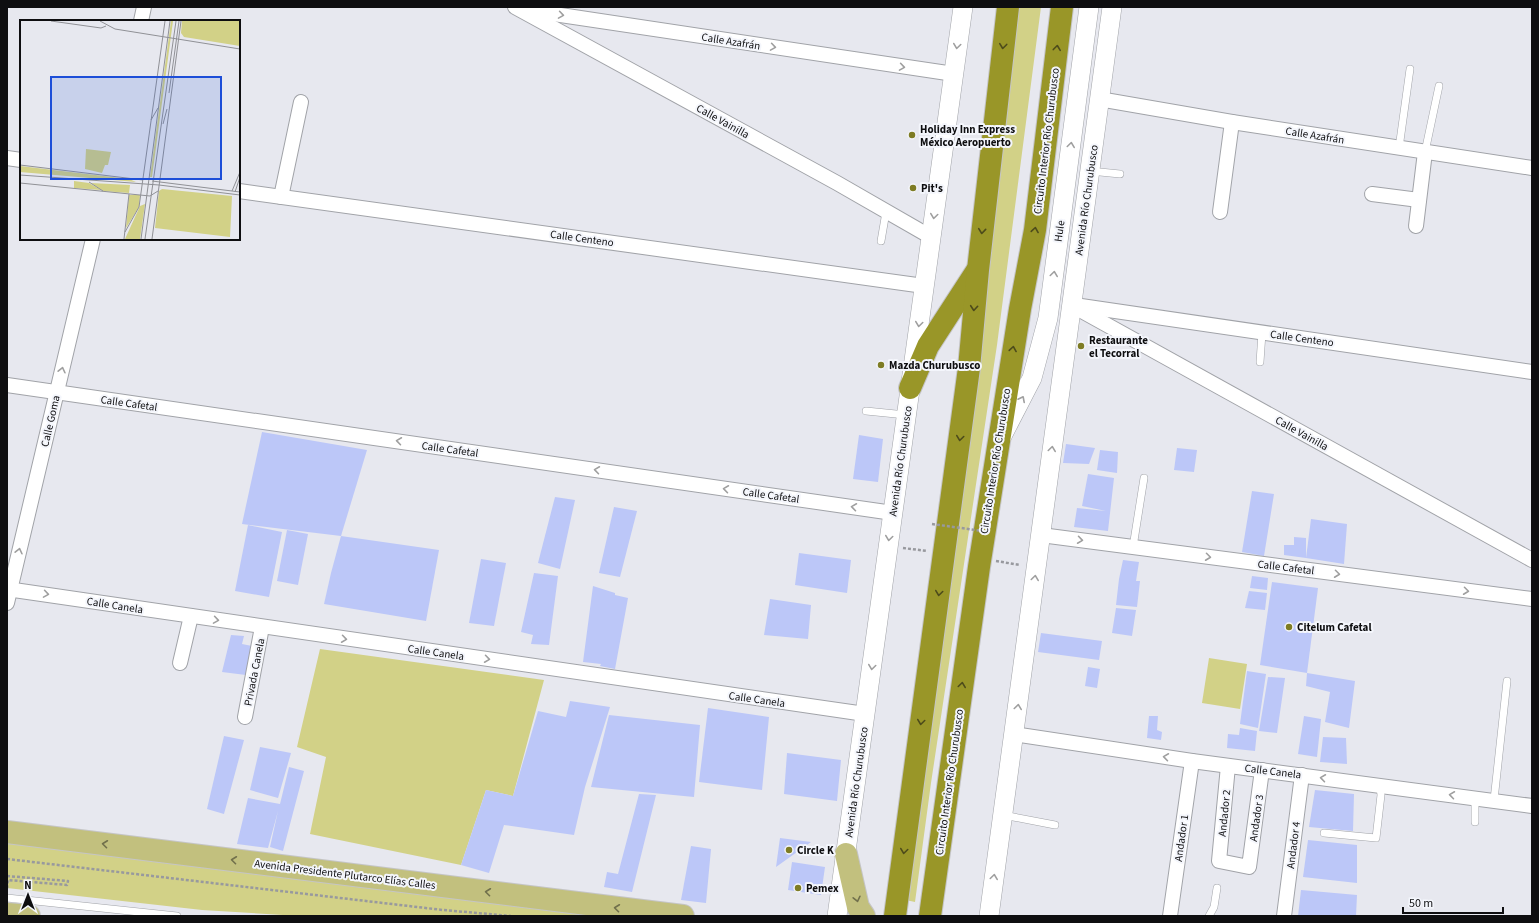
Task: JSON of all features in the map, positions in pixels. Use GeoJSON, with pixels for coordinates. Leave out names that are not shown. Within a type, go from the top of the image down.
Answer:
{"type":"FeatureCollection","features":[{"type":"Feature","properties":{"kind":"highway"},"geometry":{"type":"LineString","coordinates":[[895,916],[936,553],[969,368],[978,270],[1008,7]]}},
{"type":"Feature","properties":{"kind":"highway","name":"Circuito Interior Río Churubusco"},"geometry":{"type":"LineString","coordinates":[[930,916],[997,446],[1035,230],[1061,15]]}},
{"type":"Feature","properties":{"kind":"highway"},"geometry":{"type":"LineString","coordinates":[[910,388],[928,346],[978,270]]}},
{"type":"Feature","properties":{"kind":"main road","name":"Avenida Río Churubusco"},"geometry":{"type":"LineString","coordinates":[[837,916],[963,7]]}},
{"type":"Feature","properties":{"kind":"main road","name":"Hule"},"geometry":{"type":"LineString","coordinates":[[997,446],[1032,378],[1048,318],[1089,7]]}},
{"type":"Feature","properties":{"kind":"main road","name":"Avenida Río Churubusco"},"geometry":{"type":"LineString","coordinates":[[989,916],[1112,7]]}},
{"type":"Feature","properties":{"kind":"main road","name":"Avenida Presidente Plutarco Elías Calles"},"geometry":{"type":"LineString","coordinates":[[7,832],[683,916]]}},
{"type":"Feature","properties":{"kind":"main road"},"geometry":{"type":"LineString","coordinates":[[846,854],[858,906],[864,916]]}},
{"type":"Feature","properties":{"kind":"main road"},"geometry":{"type":"LineString","coordinates":[[7,914],[29,916]]}},
{"type":"Feature","properties":{"kind":"street"},"geometry":{"type":"LineString","coordinates":[[141,20],[144,7]]}},
{"type":"Feature","properties":{"kind":"street","name":"Calle Azafrán"},"geometry":{"type":"LineString","coordinates":[[514,7],[954,74]]}},
{"type":"Feature","properties":{"kind":"street","name":"Calle Vainilla"},"geometry":{"type":"LineString","coordinates":[[514,7],[837,183],[931,237]]}},
{"type":"Feature","properties":{"kind":"street","name":"Calle Azafrán"},"geometry":{"type":"LineString","coordinates":[[1099,100],[1532,168]]}},
{"type":"Feature","properties":{"kind":"street"},"geometry":{"type":"LineString","coordinates":[[281,197],[301,102]]}},
{"type":"Feature","properties":{"kind":"street"},"geometry":{"type":"LineString","coordinates":[[1220,212],[1232,122]]}},
{"type":"Feature","properties":{"kind":"street"},"geometry":{"type":"LineString","coordinates":[[1416,226],[1425,152]]}},
{"type":"Feature","properties":{"kind":"street"},"geometry":{"type":"LineString","coordinates":[[7,158],[20,160]]}},
{"type":"Feature","properties":{"kind":"street","name":"Calle Centeno"},"geometry":{"type":"LineString","coordinates":[[240,191],[924,286]]}},
{"type":"Feature","properties":{"kind":"street"},"geometry":{"type":"LineString","coordinates":[[1372,194],[1419,200]]}},
{"type":"Feature","properties":{"kind":"street","name":"Calle Goma"},"geometry":{"type":"LineString","coordinates":[[8,593],[93,240]]}},
{"type":"Feature","properties":{"kind":"street","name":"Calle Vainilla"},"geometry":{"type":"LineString","coordinates":[[1071,305],[1532,560]]}},
{"type":"Feature","properties":{"kind":"street","name":"Calle Centeno"},"geometry":{"type":"LineString","coordinates":[[1071,305],[1532,372]]}},
{"type":"Feature","properties":{"kind":"street","name":"Calle Cafetal"},"geometry":{"type":"LineString","coordinates":[[7,385],[893,513]]}},
{"type":"Feature","properties":{"kind":"street","name":"Calle Cafetal"},"geometry":{"type":"LineString","coordinates":[[1041,535],[1532,600]]}},
{"type":"Feature","properties":{"kind":"street","name":"Calle Canela"},"geometry":{"type":"LineString","coordinates":[[8,593],[191,616],[865,714]]}},
{"type":"Feature","properties":{"kind":"street"},"geometry":{"type":"LineString","coordinates":[[180,663],[191,616]]}},
{"type":"Feature","properties":{"kind":"street","name":"Privada Canela"},"geometry":{"type":"LineString","coordinates":[[245,717],[262,627]]}},
{"type":"Feature","properties":{"kind":"street","name":"Calle Canela"},"geometry":{"type":"LineString","coordinates":[[1014,734],[1192,761],[1532,806]]}},
{"type":"Feature","properties":{"kind":"street","name":"Andador 1"},"geometry":{"type":"LineString","coordinates":[[1170,916],[1192,761]]}},
{"type":"Feature","properties":{"kind":"street","name":"Andador 2"},"geometry":{"type":"LineString","coordinates":[[1228,766],[1219,861],[1249,867]]}},
{"type":"Feature","properties":{"kind":"street","name":"Andador 3"},"geometry":{"type":"LineString","coordinates":[[1249,867],[1262,770]]}},
{"type":"Feature","properties":{"kind":"street","name":"Andador 4"},"geometry":{"type":"LineString","coordinates":[[1284,916],[1302,775]]}},
{"type":"Feature","properties":{"kind":"lane"},"geometry":{"type":"LineString","coordinates":[[1399,148],[1410,69]]}},
{"type":"Feature","properties":{"kind":"lane"},"geometry":{"type":"LineString","coordinates":[[1425,152],[1439,86]]}},
{"type":"Feature","properties":{"kind":"lane"},"geometry":{"type":"LineString","coordinates":[[1090,171],[1120,174]]}},
{"type":"Feature","properties":{"kind":"lane"},"geometry":{"type":"LineString","coordinates":[[881,241],[886,212]]}},
{"type":"Feature","properties":{"kind":"lane"},"geometry":{"type":"LineString","coordinates":[[1260,362],[1262,333]]}},
{"type":"Feature","properties":{"kind":"lane"},"geometry":{"type":"LineString","coordinates":[[866,411],[906,415]]}},
{"type":"Feature","properties":{"kind":"lane"},"geometry":{"type":"LineString","coordinates":[[1133,547],[1144,478]]}},
{"type":"Feature","properties":{"kind":"lane"},"geometry":{"type":"LineString","coordinates":[[1494,800],[1507,681]]}},
{"type":"Feature","properties":{"kind":"lane"},"geometry":{"type":"LineString","coordinates":[[1324,833],[1376,838],[1382,796],[1380,786]]}},
{"type":"Feature","properties":{"kind":"lane"},"geometry":{"type":"LineString","coordinates":[[1475,799],[1475,822]]}},
{"type":"Feature","properties":{"kind":"lane"},"geometry":{"type":"LineString","coordinates":[[1003,815],[1055,825]]}},
{"type":"Feature","properties":{"kind":"lane"},"geometry":{"type":"LineString","coordinates":[[1209,916],[1214,907],[1217,888]]}},
{"type":"Feature","properties":{"kind":"lane"},"geometry":{"type":"LineString","coordinates":[[7,898],[177,916]]}},
{"type":"Feature","properties":{"kind":"path"},"geometry":{"type":"LineString","coordinates":[[932,524],[990,532]]}},
{"type":"Feature","properties":{"kind":"path"},"geometry":{"type":"LineString","coordinates":[[888,546],[936,553]]}},
{"type":"Feature","properties":{"kind":"path"},"geometry":{"type":"LineString","coordinates":[[993,561],[1037,567]]}},
{"type":"Feature","properties":{"kind":"path"},"geometry":{"type":"LineString","coordinates":[[7,859],[428,908],[511,916]]}},
{"type":"Feature","properties":{"kind":"path"},"geometry":{"type":"LineString","coordinates":[[7,891],[8,880],[67,885],[68,881],[8,876]]}},
{"type":"Feature","properties":{"kind":"shaded area"},"geometry":{"type":"Polygon","coordinates":[[[1017,7],[1041,7],[997,345],[931,783],[915,902],[901,899],[1017,7]]]}},
{"type":"Feature","properties":{"kind":"shaded area"},"geometry":{"type":"Polygon","coordinates":[[[320,649],[544,680],[513,796],[486,790],[461,865],[310,834],[326,757],[297,747],[320,649]]]}},
{"type":"Feature","properties":{"kind":"shaded area"},"geometry":{"type":"Polygon","coordinates":[[[1209,658],[1247,664],[1240,709],[1202,703],[1209,658]]]}},
{"type":"Feature","properties":{"kind":"shaded area"},"geometry":{"type":"Polygon","coordinates":[[[7,836],[646,916],[299,916],[202,910],[7,888],[7,836]]]}},
{"type":"Feature","properties":{"kind":"building"},"geometry":{"type":"Polygon","coordinates":[[[262,432],[367,450],[341,536],[242,524],[262,432]]]}},
{"type":"Feature","properties":{"kind":"building"},"geometry":{"type":"Polygon","coordinates":[[[859,435],[883,439],[878,482],[853,479],[859,435]]]}},
{"type":"Feature","properties":{"kind":"building"},"geometry":{"type":"Polygon","coordinates":[[[1066,444],[1095,448],[1089,464],[1063,463],[1066,444]]]}},
{"type":"Feature","properties":{"kind":"building"},"geometry":{"type":"Polygon","coordinates":[[[1177,448],[1197,450],[1194,472],[1174,470],[1177,448]]]}},
{"type":"Feature","properties":{"kind":"building"},"geometry":{"type":"Polygon","coordinates":[[[1100,450],[1118,452],[1117,473],[1097,470],[1100,450]]]}},
{"type":"Feature","properties":{"kind":"building"},"geometry":{"type":"Polygon","coordinates":[[[1088,474],[1114,478],[1108,531],[1074,527],[1077,508],[1106,511],[1082,506],[1088,474]]]}},
{"type":"Feature","properties":{"kind":"building"},"geometry":{"type":"Polygon","coordinates":[[[1252,491],[1274,494],[1264,556],[1242,552],[1252,491]]]}},
{"type":"Feature","properties":{"kind":"building"},"geometry":{"type":"Polygon","coordinates":[[[555,497],[575,500],[560,569],[538,563],[555,497]]]}},
{"type":"Feature","properties":{"kind":"building"},"geometry":{"type":"Polygon","coordinates":[[[614,507],[637,511],[620,577],[599,573],[614,507]]]}},
{"type":"Feature","properties":{"kind":"building"},"geometry":{"type":"Polygon","coordinates":[[[1311,519],[1347,524],[1344,564],[1306,558],[1311,519]]]}},
{"type":"Feature","properties":{"kind":"building"},"geometry":{"type":"Polygon","coordinates":[[[248,525],[282,532],[269,597],[235,591],[248,525]]]}},
{"type":"Feature","properties":{"kind":"building"},"geometry":{"type":"Polygon","coordinates":[[[287,530],[308,534],[298,585],[277,581],[287,530]]]}},
{"type":"Feature","properties":{"kind":"building"},"geometry":{"type":"Polygon","coordinates":[[[341,536],[439,550],[426,621],[324,604],[341,536]]]}},
{"type":"Feature","properties":{"kind":"building"},"geometry":{"type":"Polygon","coordinates":[[[1294,537],[1306,538],[1306,558],[1284,555],[1284,545],[1294,545],[1294,537]]]}},
{"type":"Feature","properties":{"kind":"building"},"geometry":{"type":"Polygon","coordinates":[[[799,553],[851,560],[847,593],[795,585],[799,553]]]}},
{"type":"Feature","properties":{"kind":"building"},"geometry":{"type":"Polygon","coordinates":[[[481,559],[506,563],[494,626],[469,623],[481,559]]]}},
{"type":"Feature","properties":{"kind":"building"},"geometry":{"type":"Polygon","coordinates":[[[1123,560],[1139,562],[1136,581],[1140,581],[1137,607],[1116,605],[1123,560]]]}},
{"type":"Feature","properties":{"kind":"building"},"geometry":{"type":"Polygon","coordinates":[[[534,573],[558,576],[549,645],[531,644],[533,635],[521,632],[534,573]]]}},
{"type":"Feature","properties":{"kind":"building"},"geometry":{"type":"Polygon","coordinates":[[[1252,576],[1268,578],[1267,590],[1250,588],[1252,576]]]}},
{"type":"Feature","properties":{"kind":"building","name":"Citelum Cafetal"},"geometry":{"type":"Polygon","coordinates":[[[1272,582],[1318,588],[1307,673],[1260,665],[1272,582]]]}},
{"type":"Feature","properties":{"kind":"building"},"geometry":{"type":"Polygon","coordinates":[[[593,586],[615,593],[615,595],[628,598],[615,669],[600,666],[601,664],[583,662],[593,586]]]}},
{"type":"Feature","properties":{"kind":"building"},"geometry":{"type":"Polygon","coordinates":[[[1249,591],[1267,593],[1265,610],[1245,608],[1249,591]]]}},
{"type":"Feature","properties":{"kind":"building"},"geometry":{"type":"Polygon","coordinates":[[[770,599],[811,605],[808,639],[764,635],[770,599]]]}},
{"type":"Feature","properties":{"kind":"building"},"geometry":{"type":"Polygon","coordinates":[[[1116,608],[1136,610],[1132,636],[1112,633],[1116,608]]]}},
{"type":"Feature","properties":{"kind":"building"},"geometry":{"type":"Polygon","coordinates":[[[1041,633],[1102,641],[1099,660],[1038,652],[1041,633]]]}},
{"type":"Feature","properties":{"kind":"building"},"geometry":{"type":"Polygon","coordinates":[[[231,635],[244,636],[242,644],[252,646],[246,675],[222,672],[231,635]]]}},
{"type":"Feature","properties":{"kind":"building"},"geometry":{"type":"Polygon","coordinates":[[[1088,667],[1100,669],[1097,688],[1085,686],[1088,667]]]}},
{"type":"Feature","properties":{"kind":"building"},"geometry":{"type":"Polygon","coordinates":[[[1247,671],[1266,674],[1258,728],[1240,724],[1247,671]]]}},
{"type":"Feature","properties":{"kind":"building"},"geometry":{"type":"Polygon","coordinates":[[[1307,673],[1355,681],[1349,728],[1325,722],[1330,692],[1306,686],[1307,673]]]}},
{"type":"Feature","properties":{"kind":"building"},"geometry":{"type":"Polygon","coordinates":[[[1268,677],[1285,678],[1277,733],[1259,731],[1268,677]]]}},
{"type":"Feature","properties":{"kind":"building"},"geometry":{"type":"Polygon","coordinates":[[[570,701],[610,707],[585,787],[574,835],[504,825],[489,873],[461,865],[486,790],[513,796],[538,711],[566,717],[570,701]]]}},
{"type":"Feature","properties":{"kind":"building"},"geometry":{"type":"Polygon","coordinates":[[[708,708],[769,717],[762,790],[699,782],[708,708]]]}},
{"type":"Feature","properties":{"kind":"building"},"geometry":{"type":"Polygon","coordinates":[[[609,715],[700,725],[694,797],[591,787],[609,715]]]}},
{"type":"Feature","properties":{"kind":"building"},"geometry":{"type":"Polygon","coordinates":[[[1149,716],[1158,716],[1157,730],[1162,732],[1161,740],[1147,738],[1149,716]]]}},
{"type":"Feature","properties":{"kind":"building"},"geometry":{"type":"Polygon","coordinates":[[[1304,716],[1321,719],[1317,757],[1298,754],[1304,716]]]}},
{"type":"Feature","properties":{"kind":"building"},"geometry":{"type":"Polygon","coordinates":[[[1240,728],[1257,731],[1255,751],[1227,748],[1228,734],[1239,735],[1240,728]]]}},
{"type":"Feature","properties":{"kind":"building"},"geometry":{"type":"Polygon","coordinates":[[[224,736],[244,740],[224,814],[207,809],[224,736]]]}},
{"type":"Feature","properties":{"kind":"building"},"geometry":{"type":"Polygon","coordinates":[[[1323,737],[1346,738],[1347,764],[1320,762],[1323,737]]]}},
{"type":"Feature","properties":{"kind":"building"},"geometry":{"type":"Polygon","coordinates":[[[260,747],[291,753],[278,798],[250,790],[260,747]]]}},
{"type":"Feature","properties":{"kind":"building"},"geometry":{"type":"Polygon","coordinates":[[[787,753],[841,760],[837,801],[784,794],[787,753]]]}},
{"type":"Feature","properties":{"kind":"building"},"geometry":{"type":"Polygon","coordinates":[[[289,767],[304,771],[283,851],[270,847],[278,811],[268,848],[237,844],[248,798],[280,804],[289,767]]]}},
{"type":"Feature","properties":{"kind":"building"},"geometry":{"type":"Polygon","coordinates":[[[1315,790],[1354,794],[1353,831],[1309,827],[1315,790]]]}},
{"type":"Feature","properties":{"kind":"building"},"geometry":{"type":"Polygon","coordinates":[[[639,794],[656,795],[632,892],[604,887],[607,872],[618,874],[639,794]]]}},
{"type":"Feature","properties":{"kind":"building"},"geometry":{"type":"Polygon","coordinates":[[[780,838],[811,842],[776,867],[780,838]]]}},
{"type":"Feature","properties":{"kind":"building"},"geometry":{"type":"Polygon","coordinates":[[[1308,840],[1357,845],[1357,883],[1303,877],[1308,840]]]}},
{"type":"Feature","properties":{"kind":"building"},"geometry":{"type":"Polygon","coordinates":[[[691,846],[711,849],[706,903],[681,900],[691,846]]]}},
{"type":"Feature","properties":{"kind":"building"},"geometry":{"type":"Polygon","coordinates":[[[792,862],[825,867],[821,895],[788,890],[792,862]]]}},
{"type":"Feature","properties":{"kind":"building"},"geometry":{"type":"Polygon","coordinates":[[[1301,890],[1357,895],[1356,916],[1298,916],[1301,890]]]}},
{"type":"Feature","properties":{"kind":"place","name":"Holiday Inn Express México Aeropuerto"},"geometry":{"type":"Point","coordinates":[912,135]}},
{"type":"Feature","properties":{"kind":"place","name":"Pit's"},"geometry":{"type":"Point","coordinates":[913,188]}},
{"type":"Feature","properties":{"kind":"place","name":"Restaurante el Tecorral"},"geometry":{"type":"Point","coordinates":[1081,346]}},
{"type":"Feature","properties":{"kind":"place","name":"Mazda Churubusco"},"geometry":{"type":"Point","coordinates":[881,365]}},
{"type":"Feature","properties":{"kind":"place","name":"Citelum Cafetal"},"geometry":{"type":"Point","coordinates":[1289,627]}},
{"type":"Feature","properties":{"kind":"place","name":"Circle K"},"geometry":{"type":"Point","coordinates":[789,850]}},
{"type":"Feature","properties":{"kind":"place","name":"Pemex"},"geometry":{"type":"Point","coordinates":[798,888]}}]}
